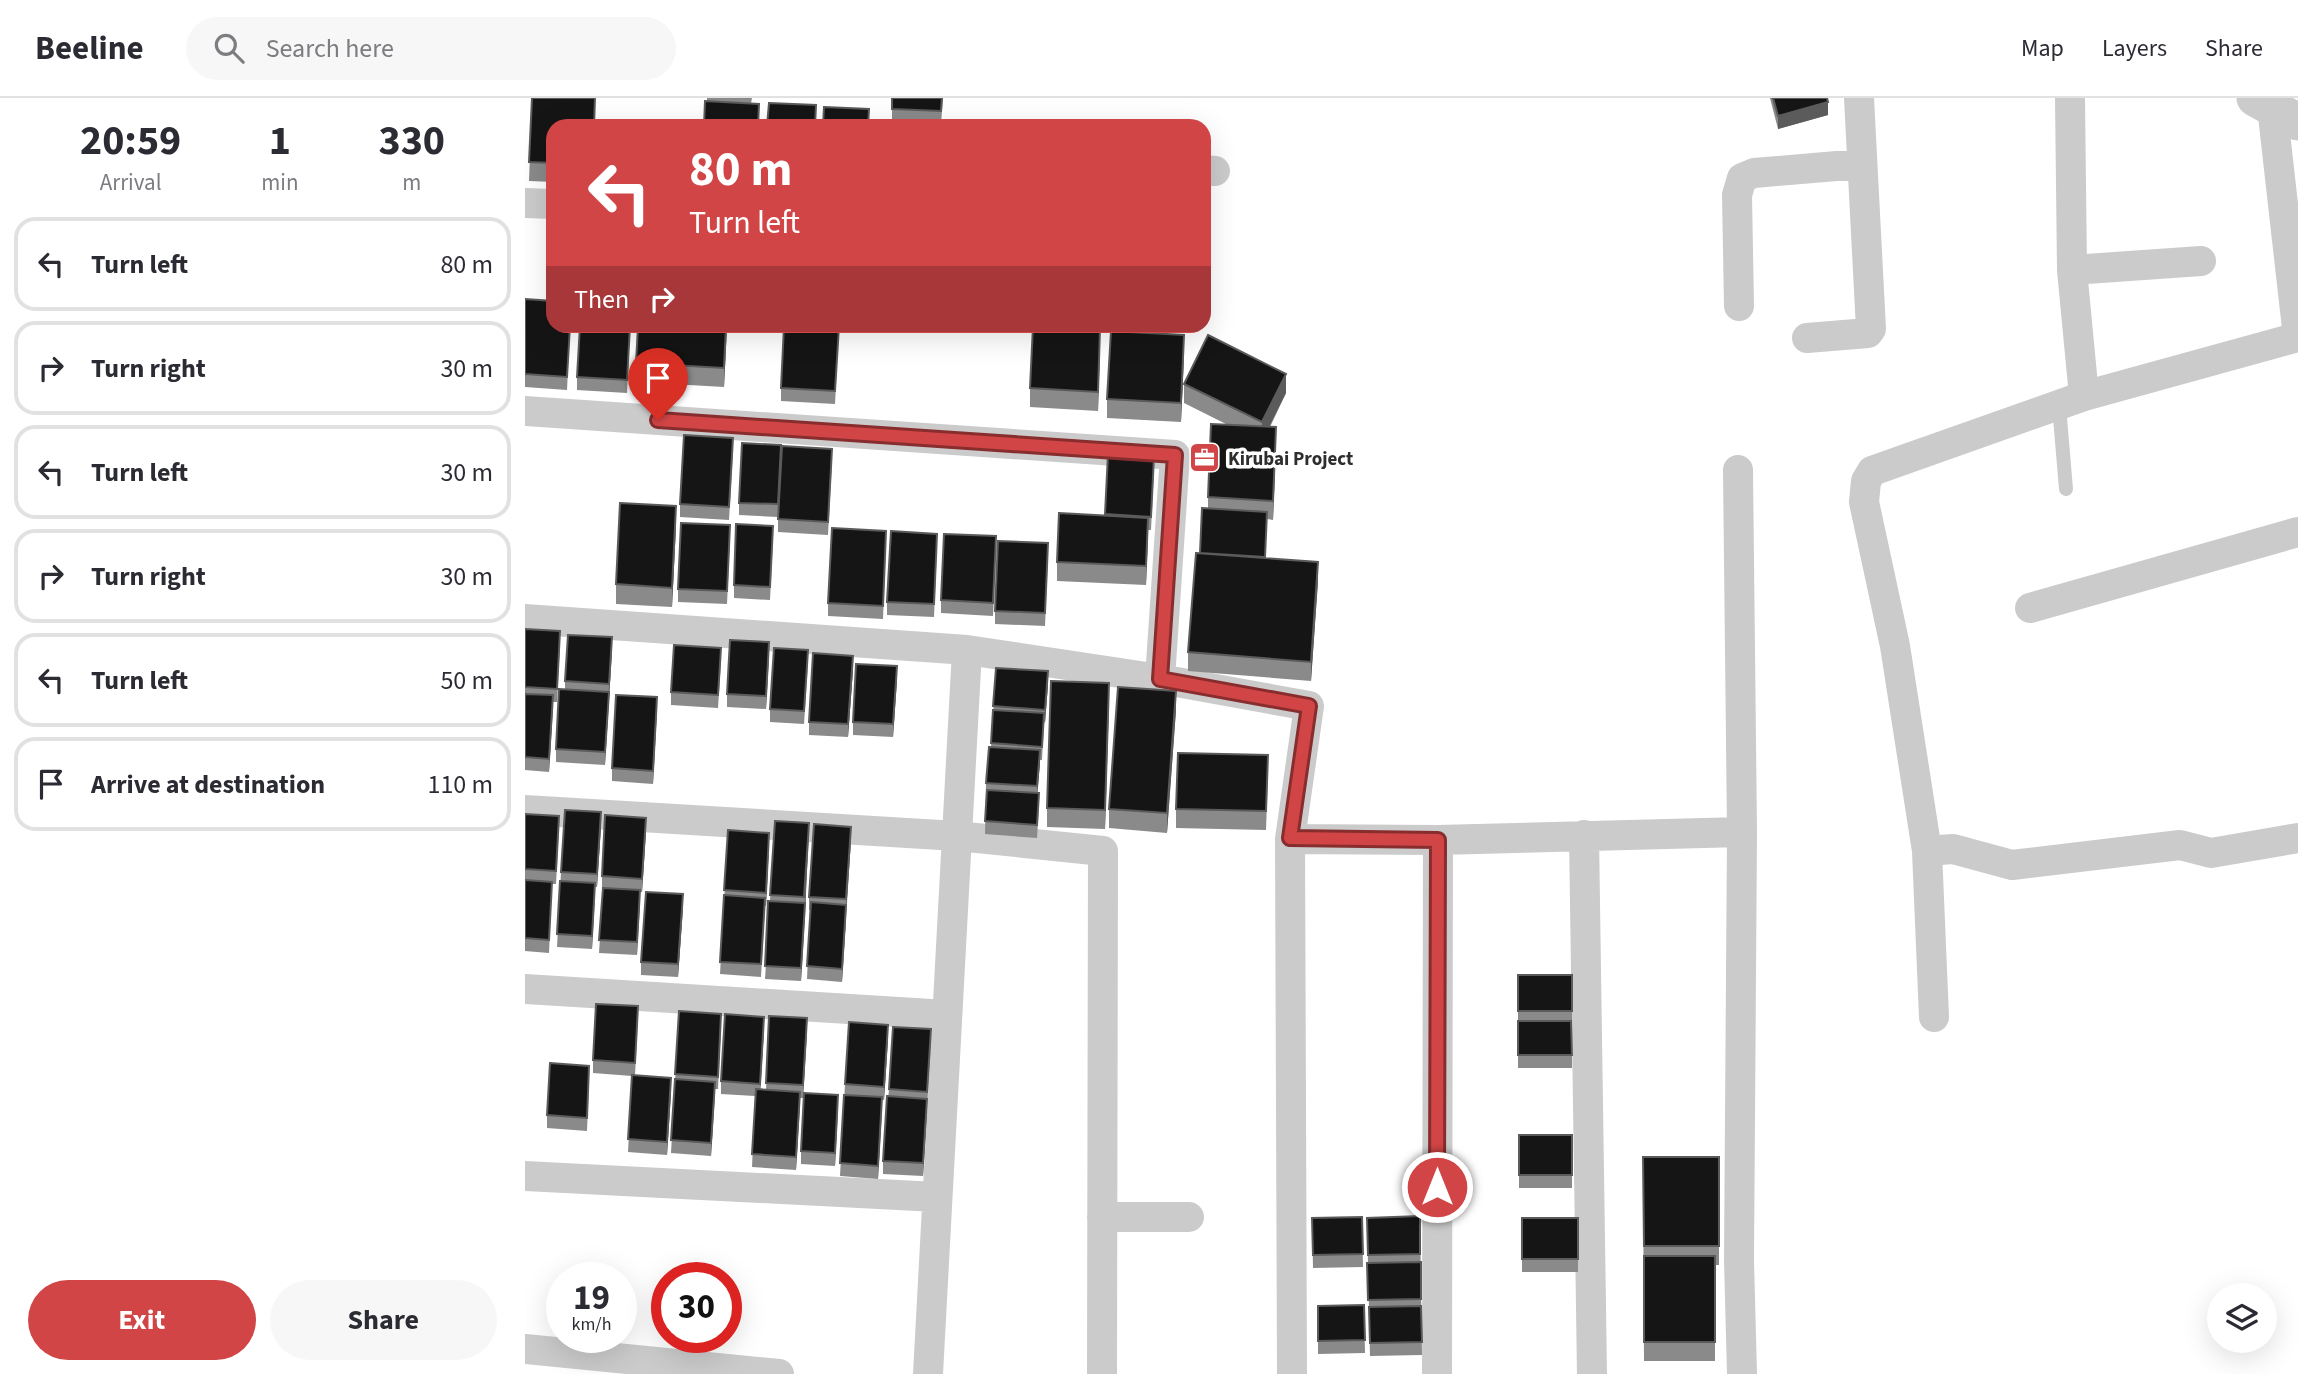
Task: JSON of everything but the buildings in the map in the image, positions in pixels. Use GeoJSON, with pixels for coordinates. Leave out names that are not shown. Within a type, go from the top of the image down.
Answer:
{"type":"FeatureCollection","features":[{"type":"Feature","properties":{"kind":"street"},"geometry":{"type":"LineString","coordinates":[[1807,338],[1868,333],[1871,329],[1860,164],[1859,98]]}},
{"type":"Feature","properties":{"kind":"street"},"geometry":{"type":"LineString","coordinates":[[2070,98],[2072,401]]}},
{"type":"Feature","properties":{"kind":"street"},"geometry":{"type":"LineString","coordinates":[[1934,1017],[1927,851],[1895,646],[1864,502],[1866,481],[1872,471],[2072,401],[2298,337],[2274,106]]}},
{"type":"Feature","properties":{"kind":"street"},"geometry":{"type":"LineString","coordinates":[[1739,306],[1737,195],[1742,178],[1754,173],[1860,164]]}},
{"type":"Feature","properties":{"kind":"street"},"geometry":{"type":"LineString","coordinates":[[525,203],[546,204]]}},
{"type":"Feature","properties":{"kind":"street"},"geometry":{"type":"LineString","coordinates":[[2072,270],[2201,261]]}},
{"type":"Feature","properties":{"kind":"street"},"geometry":{"type":"LineString","coordinates":[[525,411],[1175,455],[1160,679]]}},
{"type":"Feature","properties":{"kind":"street"},"geometry":{"type":"LineString","coordinates":[[1738,470],[1742,832],[1739,1247],[1742,1374]]}},
{"type":"Feature","properties":{"kind":"street"},"geometry":{"type":"LineString","coordinates":[[2030,608],[2298,532]]}},
{"type":"Feature","properties":{"kind":"street"},"geometry":{"type":"LineString","coordinates":[[525,619],[967,650],[1160,679],[1309,706],[1290,838],[1292,1374]]}},
{"type":"Feature","properties":{"kind":"street"},"geometry":{"type":"LineString","coordinates":[[928,1374],[967,650]]}},
{"type":"Feature","properties":{"kind":"street"},"geometry":{"type":"LineString","coordinates":[[525,810],[957,836],[1103,851],[1102,1374]]}},
{"type":"Feature","properties":{"kind":"street"},"geometry":{"type":"LineString","coordinates":[[1290,838],[1438,840],[1742,832]]}},
{"type":"Feature","properties":{"kind":"street"},"geometry":{"type":"LineString","coordinates":[[1584,835],[1592,1374]]}},
{"type":"Feature","properties":{"kind":"street"},"geometry":{"type":"LineString","coordinates":[[1927,851],[1953,849],[2012,865],[2181,845],[2211,853],[2298,838]]}},
{"type":"Feature","properties":{"kind":"street"},"geometry":{"type":"LineString","coordinates":[[1437,1374],[1438,840]]}},
{"type":"Feature","properties":{"kind":"street"},"geometry":{"type":"LineString","coordinates":[[525,989],[947,1015]]}},
{"type":"Feature","properties":{"kind":"street"},"geometry":{"type":"LineString","coordinates":[[525,1176],[937,1197]]}},
{"type":"Feature","properties":{"kind":"street"},"geometry":{"type":"LineString","coordinates":[[1102,1217],[1189,1217]]}},
{"type":"Feature","properties":{"kind":"street"},"geometry":{"type":"LineString","coordinates":[[525,1349],[779,1374]]}},
{"type":"Feature","properties":{"kind":"lane"},"geometry":{"type":"LineString","coordinates":[[2066,489],[2072,401]]}},
{"type":"Feature","properties":{"kind":"place","name":"Kirubai Project"},"geometry":{"type":"Point","coordinates":[1205,458]}},
{"type":"Feature","properties":{"kind":"route"},"geometry":{"type":"LineString","coordinates":[[658,420],[1175,455],[1160,679],[1309,706],[1290,838],[1438,840],[1437,1187]]}}]}
